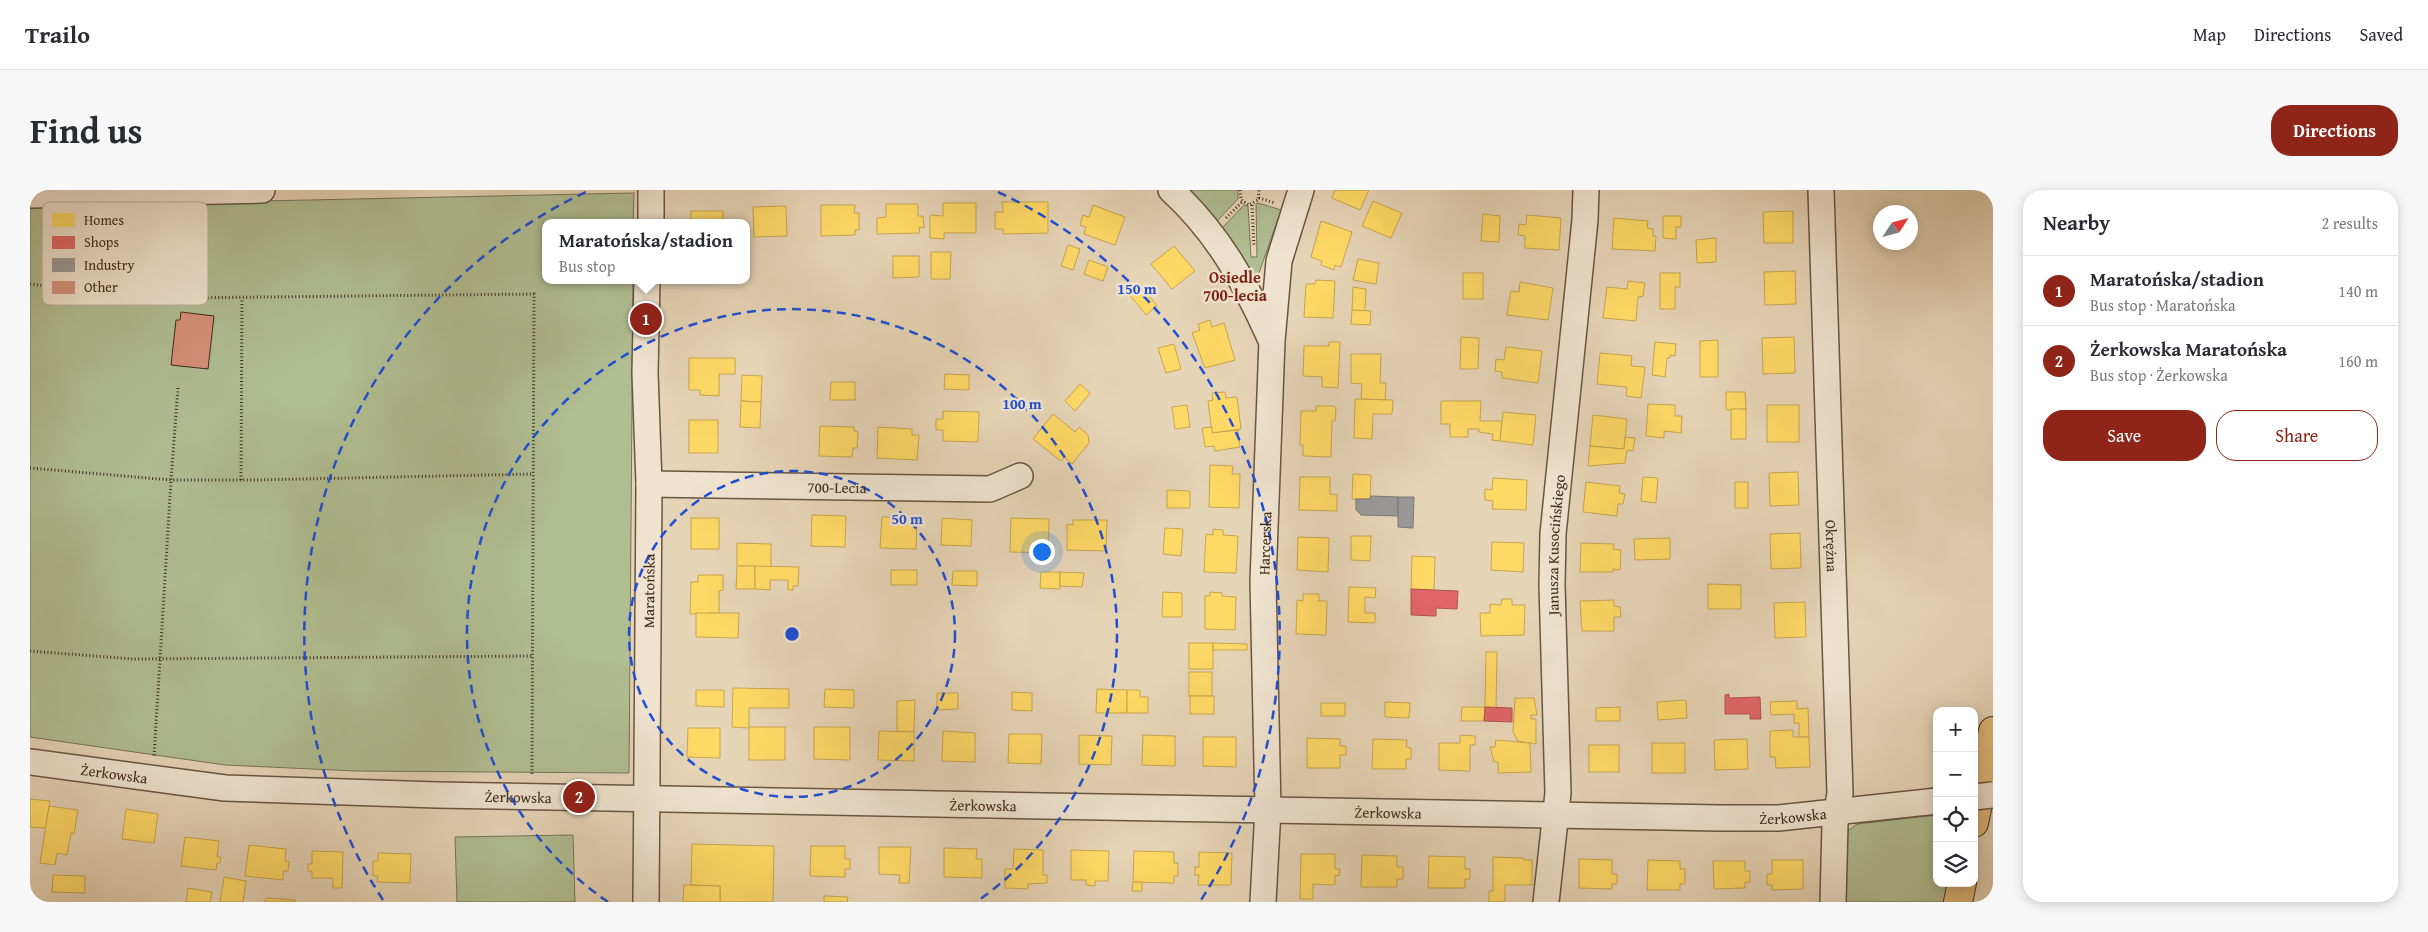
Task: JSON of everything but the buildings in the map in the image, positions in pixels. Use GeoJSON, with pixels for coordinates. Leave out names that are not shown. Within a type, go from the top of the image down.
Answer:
{"type":"FeatureCollection","features":[{"type":"Feature","properties":{"kind":"highway"},"geometry":{"type":"LineString","coordinates":[[1978,804],[1993,732]]}},
{"type":"Feature","properties":{"kind":"highway"},"geometry":{"type":"LineString","coordinates":[[1958,902],[1961,887]]}},
{"type":"Feature","properties":{"kind":"street"},"geometry":{"type":"LineString","coordinates":[[30,195],[262,190]]}},
{"type":"Feature","properties":{"kind":"street"},"geometry":{"type":"LineString","coordinates":[[651,190],[651,219]]}},
{"type":"Feature","properties":{"kind":"street"},"geometry":{"type":"LineString","coordinates":[[1171,190],[1198,217],[1236,268],[1272,341]]}},
{"type":"Feature","properties":{"kind":"street","name":"Harcerska"},"geometry":{"type":"LineString","coordinates":[[1263,902],[1268,809],[1264,581],[1272,341],[1279,261],[1301,190]]}},
{"type":"Feature","properties":{"kind":"street","name":"Janusza Kusocińskiego"},"geometry":{"type":"LineString","coordinates":[[1546,902],[1554,815],[1558,794],[1553,613],[1553,534],[1584,239],[1586,190]]}},
{"type":"Feature","properties":{"kind":"street","name":"Okrężna"},"geometry":{"type":"LineString","coordinates":[[1820,190],[1840,793],[1837,812],[1833,902]]}},
{"type":"Feature","properties":{"kind":"street","name":"Maratońska"},"geometry":{"type":"LineString","coordinates":[[646,902],[649,484],[645,373],[648,284]]}},
{"type":"Feature","properties":{"kind":"street","name":"700-Lecia"},"geometry":{"type":"LineString","coordinates":[[649,484],[990,489],[1020,476]]}},
{"type":"Feature","properties":{"kind":"street","name":"Żerkowska"},"geometry":{"type":"LineString","coordinates":[[30,762],[225,788],[278,791],[1720,818],[1778,818],[1932,802]]}},
{"type":"Feature","properties":{"kind":"street"},"geometry":{"type":"LineString","coordinates":[[1978,797],[1993,795]]}},
{"type":"Feature","properties":{"kind":"path"},"geometry":{"type":"LineString","coordinates":[[1240,190],[1238,194],[1242,202],[1252,205]]}},
{"type":"Feature","properties":{"kind":"path"},"geometry":{"type":"LineString","coordinates":[[1252,205],[1260,198],[1259,190]]}},
{"type":"Feature","properties":{"kind":"path"},"geometry":{"type":"LineString","coordinates":[[1252,205],[1254,246]]}},
{"type":"Feature","properties":{"kind":"path"},"geometry":{"type":"LineString","coordinates":[[208,298],[534,294],[531,778]]}},
{"type":"Feature","properties":{"kind":"path"},"geometry":{"type":"LineString","coordinates":[[240,480],[242,298]]}},
{"type":"Feature","properties":{"kind":"path"},"geometry":{"type":"LineString","coordinates":[[154,758],[162,659],[171,480],[178,388]]}},
{"type":"Feature","properties":{"kind":"path"},"geometry":{"type":"LineString","coordinates":[[30,468],[171,480],[533,474]]}},
{"type":"Feature","properties":{"kind":"path"},"geometry":{"type":"LineString","coordinates":[[30,650],[56,654],[162,659],[533,656]]}},
{"type":"Feature","properties":{"kind":"green space"},"geometry":{"type":"Polygon","coordinates":[[[1186,190],[1238,190],[1238,199],[1216,222],[1186,190]]]}},
{"type":"Feature","properties":{"kind":"green space"},"geometry":{"type":"Polygon","coordinates":[[[634,193],[633,219],[542,219],[542,284],[633,284],[629,773],[356,771],[225,765],[30,737],[30,206],[42,206],[42,305],[208,305],[208,202],[634,193]]]}},
{"type":"Feature","properties":{"kind":"green space"},"geometry":{"type":"Polygon","coordinates":[[[1256,204],[1281,210],[1259,273],[1254,274],[1222,228],[1244,205],[1248,206],[1251,257],[1257,257],[1256,204]]]}},
{"type":"Feature","properties":{"kind":"green space"},"geometry":{"type":"Polygon","coordinates":[[[1933,815],[1933,887],[1950,887],[1947,902],[1839,902],[1845,833],[1857,824],[1933,815]]]}},
{"type":"Feature","properties":{"kind":"green space"},"geometry":{"type":"Polygon","coordinates":[[[573,835],[575,902],[457,902],[455,837],[573,835]]]}},
{"type":"Feature","properties":{"kind":"place","name":"Maratońska/stadion"},"geometry":{"type":"Point","coordinates":[646,319]}},
{"type":"Feature","properties":{"kind":"place","name":"Żerkowska Maratońska"},"geometry":{"type":"Point","coordinates":[579,797]}},
{"type":"Feature","properties":{"kind":"district","name":"Osiedle 700-lecia"},"geometry":{"type":"Point","coordinates":[1235,286]}}]}
